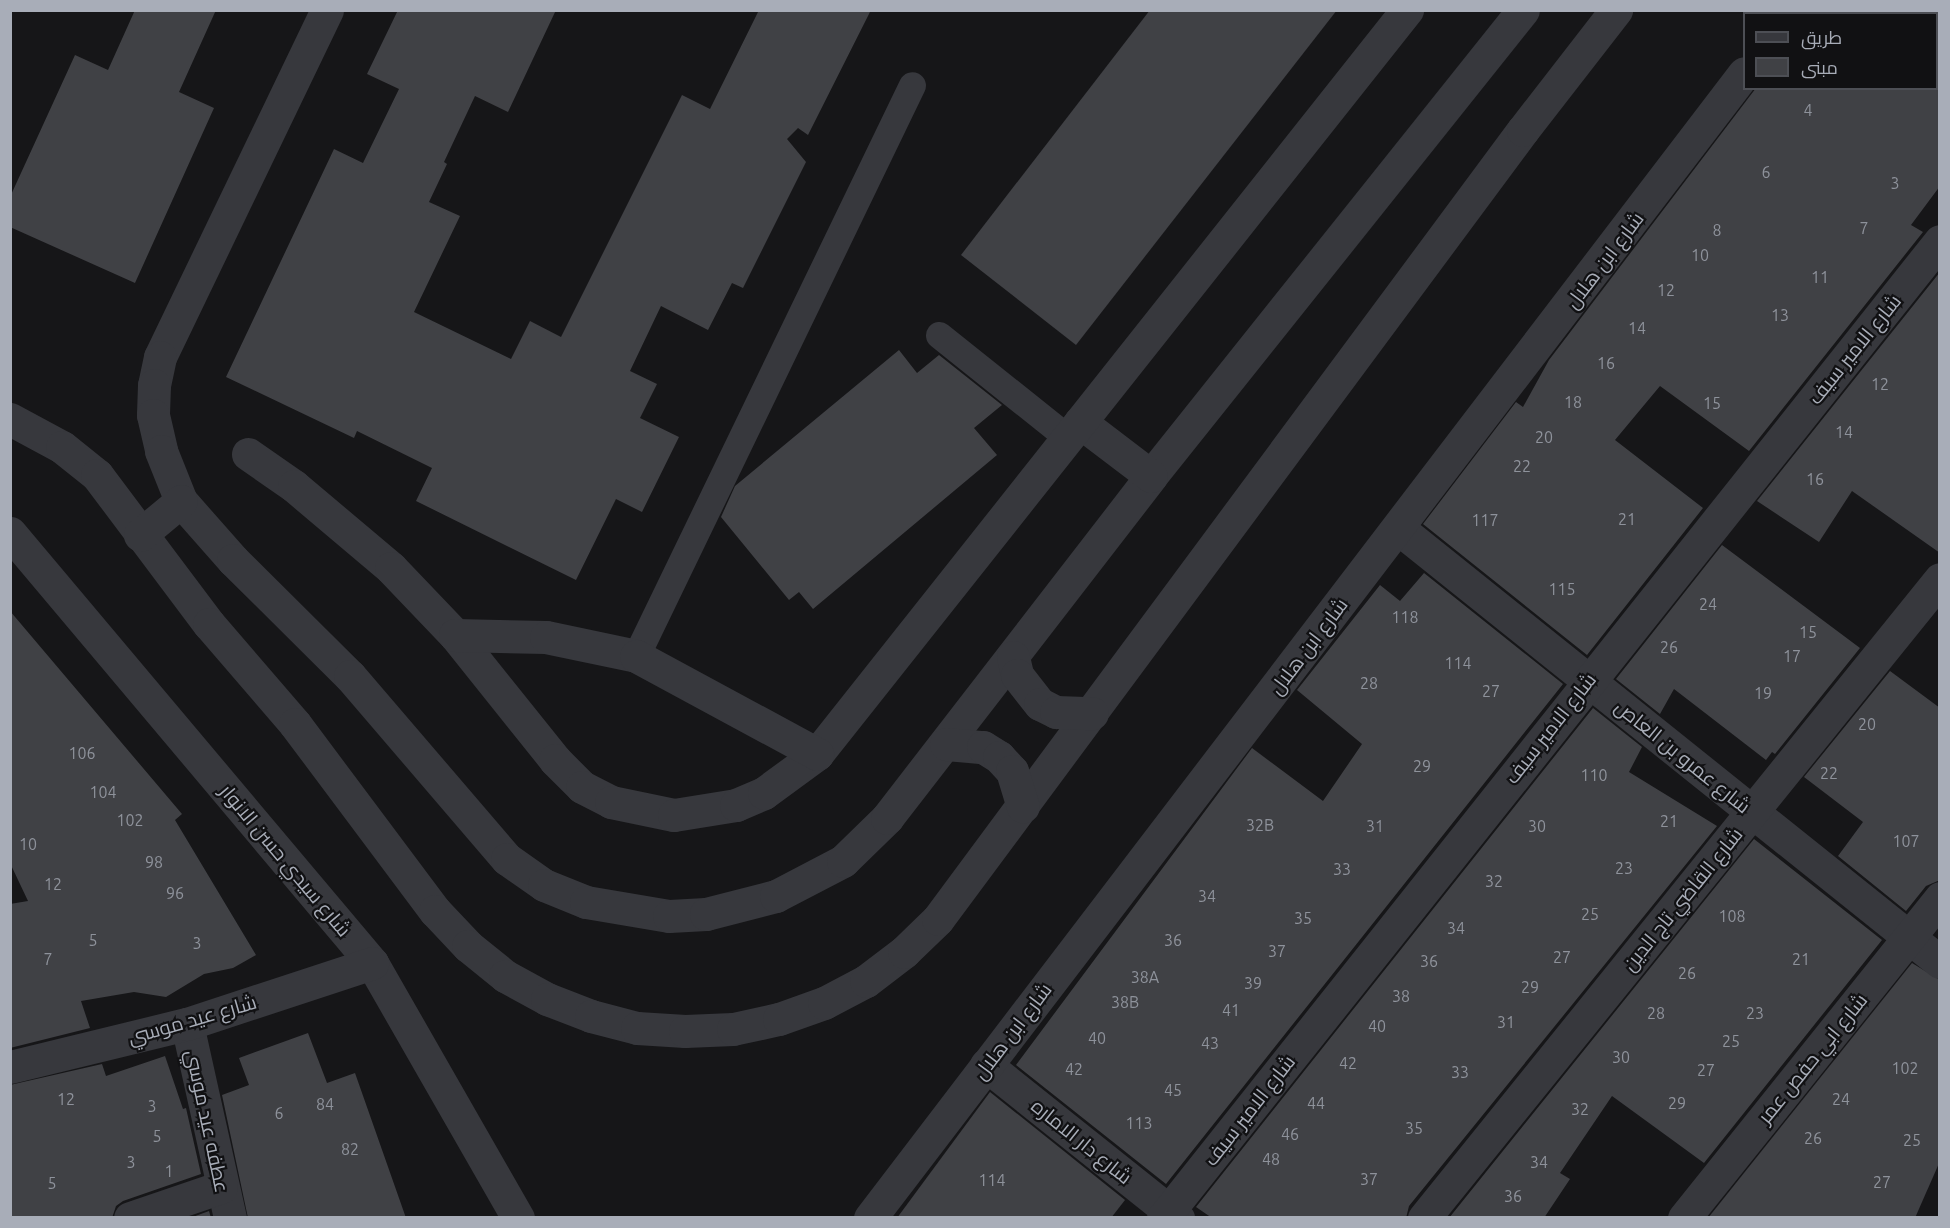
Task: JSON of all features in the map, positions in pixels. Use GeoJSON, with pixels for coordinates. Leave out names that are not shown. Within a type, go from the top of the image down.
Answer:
{"type":"FeatureCollection","features":[{"type":"Feature","properties":{"kind":"street"},"geometry":{"type":"LineString","coordinates":[[327,10],[160,357],[154,385],[153,415],[160,451],[181,501],[233,560],[350,676],[507,859],[544,885],[586,902],[669,916],[741,908],[776,896],[843,861],[887,818],[1150,476],[1523,10]]}},
{"type":"Feature","properties":{"kind":"street"},"geometry":{"type":"LineString","coordinates":[[248,454],[345,527],[456,635],[555,760],[582,787],[611,802],[674,815],[706,813],[764,793],[817,754],[1407,10]]}},
{"type":"Feature","properties":{"kind":"street"},"geometry":{"type":"LineString","coordinates":[[10,419],[62,447],[89,468],[208,624],[295,724],[435,911],[468,946],[505,975],[547,999],[591,1016],[637,1028],[685,1032],[733,1029],[779,1019],[824,1003],[866,981],[904,952],[938,919],[1523,130],[1616,10]]}},
{"type":"Feature","properties":{"kind":"street","name":"شارع ابن هلال"},"geometry":{"type":"LineString","coordinates":[[870,1218],[1743,74]]}},
{"type":"Feature","properties":{"kind":"street","name":"شارع الامير سيف"},"geometry":{"type":"LineString","coordinates":[[1170,1215],[1588,680],[1940,241]]}},
{"type":"Feature","properties":{"kind":"street"},"geometry":{"type":"LineString","coordinates":[[1074,430],[1150,476]]}},
{"type":"Feature","properties":{"kind":"street"},"geometry":{"type":"LineString","coordinates":[[140,535],[181,501]]}},
{"type":"Feature","properties":{"kind":"street","name":"شارع عمرو بن العاص"},"geometry":{"type":"LineString","coordinates":[[1398,528],[1940,962]]}},
{"type":"Feature","properties":{"kind":"street","name":"شارع سيدي حسن الانوار"},"geometry":{"type":"LineString","coordinates":[[10,533],[372,963],[518,1218]]}},
{"type":"Feature","properties":{"kind":"street","name":"شارع القاضي تاج الدين"},"geometry":{"type":"LineString","coordinates":[[1424,1218],[1940,579]]}},
{"type":"Feature","properties":{"kind":"street"},"geometry":{"type":"LineString","coordinates":[[456,635],[546,637],[636,656],[817,754]]}},
{"type":"Feature","properties":{"kind":"street"},"geometry":{"type":"LineString","coordinates":[[1013,657],[1017,675],[1040,704],[1056,712],[1092,713]]}},
{"type":"Feature","properties":{"kind":"street"},"geometry":{"type":"LineString","coordinates":[[946,744],[983,747],[999,757],[1012,771],[1023,806]]}},
{"type":"Feature","properties":{"kind":"street","name":"شارع ابي حفص عمر"},"geometry":{"type":"LineString","coordinates":[[1684,1218],[1940,898]]}},
{"type":"Feature","properties":{"kind":"street","name":"شارع عيد موسي"},"geometry":{"type":"LineString","coordinates":[[10,1066],[187,1024],[372,963]]}},
{"type":"Feature","properties":{"kind":"street","name":"عطفه عيد موسي"},"geometry":{"type":"LineString","coordinates":[[187,1024],[226,1202]]}},
{"type":"Feature","properties":{"kind":"street","name":"شارع دار الاماره"},"geometry":{"type":"LineString","coordinates":[[986,1065],[1170,1215]]}},
{"type":"Feature","properties":{"kind":"street"},"geometry":{"type":"LineString","coordinates":[[130,1218],[226,1202]]}},
{"type":"Feature","properties":{"kind":"lane"},"geometry":{"type":"LineString","coordinates":[[636,656],[912,85]]}},
{"type":"Feature","properties":{"kind":"lane"},"geometry":{"type":"LineString","coordinates":[[939,335],[1074,430]]}},
{"type":"Feature","properties":{"kind":"building"},"geometry":{"type":"Polygon","coordinates":[[[135,10],[216,10],[179,92],[214,108],[135,283],[10,227],[10,197],[75,55],[108,70],[135,10]]]}},
{"type":"Feature","properties":{"kind":"building"},"geometry":{"type":"Polygon","coordinates":[[[398,10],[556,10],[508,112],[475,96],[444,162],[447,164],[429,202],[460,216],[414,312],[511,359],[530,321],[561,337],[682,95],[710,109],[759,10],[871,10],[808,135],[798,128],[787,139],[806,162],[743,288],[732,283],[708,330],[661,306],[630,371],[657,384],[640,418],[679,437],[642,512],[616,499],[576,580],[416,501],[432,468],[357,431],[354,438],[226,377],[334,149],[363,163],[399,89],[367,74],[398,10]]]}},
{"type":"Feature","properties":{"kind":"building"},"geometry":{"type":"Polygon","coordinates":[[[1150,10],[1337,10],[1076,345],[961,255],[1150,10]]]}},
{"type":"Feature","properties":{"kind":"building"},"geometry":{"type":"Polygon","coordinates":[[[1940,88],[1940,186],[1911,225],[1923,232],[1749,451],[1660,386],[1615,440],[1703,508],[1587,655],[1423,524],[1516,402],[1523,407],[1549,360],[1754,90],[1938,90],[1940,88]]]}},
{"type":"Feature","properties":{"kind":"building"},"geometry":{"type":"Polygon","coordinates":[[[1940,272],[1940,553],[1852,491],[1819,542],[1757,501],[1940,272]]]}},
{"type":"Feature","properties":{"kind":"building"},"geometry":{"type":"Polygon","coordinates":[[[899,350],[917,373],[939,355],[1002,405],[974,428],[997,455],[813,609],[799,592],[789,600],[721,517],[735,486],[899,350]]]}},
{"type":"Feature","properties":{"kind":"building"},"geometry":{"type":"Polygon","coordinates":[[[1722,545],[1860,648],[1775,754],[1772,752],[1766,760],[1674,689],[1660,714],[1616,679],[1722,545]]]}},
{"type":"Feature","properties":{"kind":"building"},"geometry":{"type":"Polygon","coordinates":[[[1424,573],[1563,684],[1166,1184],[1016,1065],[1252,748],[1323,801],[1362,744],[1297,690],[1380,585],[1400,601],[1424,573]]]}},
{"type":"Feature","properties":{"kind":"building"},"geometry":{"type":"Polygon","coordinates":[[[10,611],[182,814],[175,820],[256,955],[233,968],[204,974],[166,997],[134,992],[81,1001],[90,1028],[10,1048],[10,904],[28,901],[10,863],[10,611]]]}},
{"type":"Feature","properties":{"kind":"building"},"geometry":{"type":"Polygon","coordinates":[[[1890,671],[1940,708],[1940,880],[1926,886],[1906,911],[1838,856],[1863,822],[1804,777],[1890,671]]]}},
{"type":"Feature","properties":{"kind":"building"},"geometry":{"type":"Polygon","coordinates":[[[1593,708],[1642,747],[1629,772],[1717,826],[1409,1206],[1406,1218],[1212,1218],[1196,1207],[1593,708]]]}},
{"type":"Feature","properties":{"kind":"building"},"geometry":{"type":"Polygon","coordinates":[[[1754,839],[1882,940],[1704,1163],[1612,1096],[1560,1173],[1570,1179],[1544,1218],[1449,1218],[1754,839]]]}},
{"type":"Feature","properties":{"kind":"building"},"geometry":{"type":"Polygon","coordinates":[[[1912,963],[1940,980],[1940,1161],[1915,1218],[1708,1218],[1912,963]]]}},
{"type":"Feature","properties":{"kind":"building"},"geometry":{"type":"Polygon","coordinates":[[[308,1033],[327,1083],[355,1073],[406,1218],[248,1218],[222,1095],[249,1085],[239,1058],[308,1033]]]}},
{"type":"Feature","properties":{"kind":"building"},"geometry":{"type":"Polygon","coordinates":[[[165,1056],[183,1109],[186,1108],[201,1174],[123,1201],[116,1206],[112,1218],[10,1218],[10,1085],[102,1064],[106,1076],[165,1056]]]}},
{"type":"Feature","properties":{"kind":"building"},"geometry":{"type":"Polygon","coordinates":[[[990,1092],[1125,1200],[1111,1218],[897,1218],[990,1092]]]}},
{"type":"Feature","properties":{"kind":"building"},"geometry":{"type":"Polygon","coordinates":[[[209,1211],[211,1218],[190,1218],[209,1211]]]}}]}
